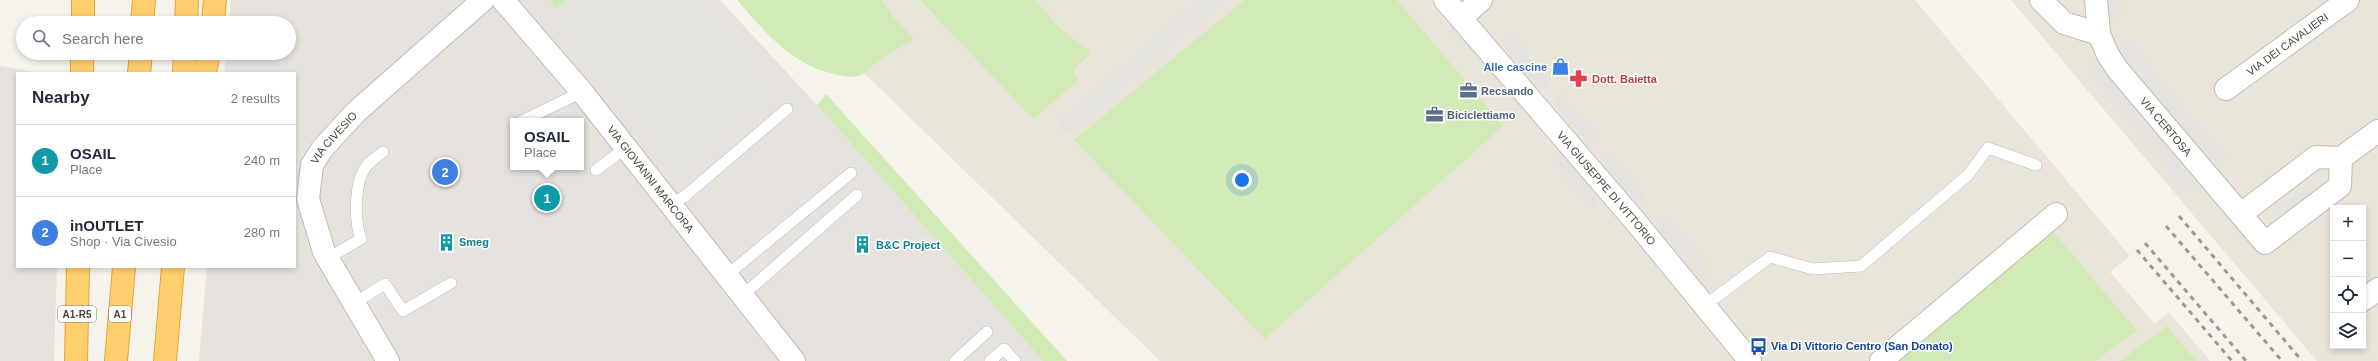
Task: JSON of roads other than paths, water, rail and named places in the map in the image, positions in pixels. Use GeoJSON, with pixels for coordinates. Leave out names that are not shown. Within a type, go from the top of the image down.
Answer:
{"type":"FeatureCollection","features":[{"type":"Feature","properties":{"kind":"highway"},"geometry":{"type":"LineString","coordinates":[[83,0],[83,16]]}},
{"type":"Feature","properties":{"kind":"highway"},"geometry":{"type":"LineString","coordinates":[[143,16],[144,0]]}},
{"type":"Feature","properties":{"kind":"highway"},"geometry":{"type":"LineString","coordinates":[[186,16],[187,0]]}},
{"type":"Feature","properties":{"kind":"highway"},"geometry":{"type":"LineString","coordinates":[[214,16],[215,0]]}},
{"type":"Feature","properties":{"kind":"highway"},"geometry":{"type":"LineString","coordinates":[[82,60],[82,72]]}},
{"type":"Feature","properties":{"kind":"highway"},"geometry":{"type":"LineString","coordinates":[[139,72],[140,60]]}},
{"type":"Feature","properties":{"kind":"highway"},"geometry":{"type":"LineString","coordinates":[[184,72],[185,60]]}},
{"type":"Feature","properties":{"kind":"highway"},"geometry":{"type":"LineString","coordinates":[[205,72],[208,60]]}},
{"type":"Feature","properties":{"kind":"highway","name":"A1-R5"},"geometry":{"type":"LineString","coordinates":[[76,361],[78,268]]}},
{"type":"Feature","properties":{"kind":"highway","name":"A1"},"geometry":{"type":"LineString","coordinates":[[116,361],[124,268]]}},
{"type":"Feature","properties":{"kind":"highway"},"geometry":{"type":"LineString","coordinates":[[165,361],[173,268]]}},
{"type":"Feature","properties":{"kind":"street","name":"VIA CIVESIO"},"geometry":{"type":"LineString","coordinates":[[388,361],[353,304],[328,258],[314,223],[308,199],[312,165],[322,149],[356,112],[483,0]]}},
{"type":"Feature","properties":{"kind":"street","name":"VIA GIOVANNI MARCORA"},"geometry":{"type":"LineString","coordinates":[[503,0],[627,147],[794,361]]}},
{"type":"Feature","properties":{"kind":"street","name":"VIA GIUSEPPE DI VITTORIO"},"geometry":{"type":"LineString","coordinates":[[1445,0],[1635,221],[1750,361]]}},
{"type":"Feature","properties":{"kind":"street"},"geometry":{"type":"LineString","coordinates":[[1461,18],[1481,0]]}},
{"type":"Feature","properties":{"kind":"street"},"geometry":{"type":"LineString","coordinates":[[2041,0],[2064,23],[2099,34]]}},
{"type":"Feature","properties":{"kind":"street","name":"VIA CERTOSA"},"geometry":{"type":"LineString","coordinates":[[2096,0],[2099,34],[2108,55],[2118,70],[2265,243],[2340,186],[2341,158]]}},
{"type":"Feature","properties":{"kind":"street","name":"VIA DEI CAVALIERI"},"geometry":{"type":"LineString","coordinates":[[2226,89],[2348,0]]}},
{"type":"Feature","properties":{"kind":"street"},"geometry":{"type":"LineString","coordinates":[[2241,214],[2316,157],[2341,158],[2378,131]]}},
{"type":"Feature","properties":{"kind":"street"},"geometry":{"type":"LineString","coordinates":[[1881,361],[2056,214]]}},
{"type":"Feature","properties":{"kind":"street"},"geometry":{"type":"LineString","coordinates":[[2366,298],[2378,289]]}},
{"type":"Feature","properties":{"kind":"lane"},"geometry":{"type":"LineString","coordinates":[[528,118],[582,92]]}},
{"type":"Feature","properties":{"kind":"lane"},"geometry":{"type":"LineString","coordinates":[[672,204],[685,196],[787,110]]}},
{"type":"Feature","properties":{"kind":"lane"},"geometry":{"type":"LineString","coordinates":[[596,170],[627,147]]}},
{"type":"Feature","properties":{"kind":"lane"},"geometry":{"type":"LineString","coordinates":[[1704,306],[1770,257],[1813,269],[1860,266],[1968,175],[1988,148],[2036,165]]}},
{"type":"Feature","properties":{"kind":"lane"},"geometry":{"type":"LineString","coordinates":[[328,258],[361,239],[355,217],[359,187],[367,165],[382,152]]}},
{"type":"Feature","properties":{"kind":"lane"},"geometry":{"type":"LineString","coordinates":[[727,274],[851,173]]}},
{"type":"Feature","properties":{"kind":"lane"},"geometry":{"type":"LineString","coordinates":[[743,295],[858,195]]}},
{"type":"Feature","properties":{"kind":"lane"},"geometry":{"type":"LineString","coordinates":[[353,304],[385,284],[403,312],[451,283]]}},
{"type":"Feature","properties":{"kind":"lane"},"geometry":{"type":"LineString","coordinates":[[954,361],[987,332]]}},
{"type":"Feature","properties":{"kind":"lane"},"geometry":{"type":"LineString","coordinates":[[990,361],[1004,349],[1015,361]]}},
{"type":"Feature","properties":{"kind":"railway"},"geometry":{"type":"LineString","coordinates":[[2179,216],[2302,361]]}},
{"type":"Feature","properties":{"kind":"railway"},"geometry":{"type":"LineString","coordinates":[[2166,226],[2282,361]]}},
{"type":"Feature","properties":{"kind":"railway"},"geometry":{"type":"LineString","coordinates":[[2145,243],[2246,361]]}},
{"type":"Feature","properties":{"kind":"railway"},"geometry":{"type":"LineString","coordinates":[[2137,250],[2232,361]]}},
{"type":"Feature","properties":{"kind":"place","name":"Alle cascine"},"geometry":{"type":"Point","coordinates":[1560,67]}},
{"type":"Feature","properties":{"kind":"place","name":"Dott. Baietta"},"geometry":{"type":"Point","coordinates":[1579,79]}},
{"type":"Feature","properties":{"kind":"place","name":"Recsando"},"geometry":{"type":"Point","coordinates":[1468,91]}},
{"type":"Feature","properties":{"kind":"place","name":"Biciclettiamo"},"geometry":{"type":"Point","coordinates":[1434,115]}},
{"type":"Feature","properties":{"kind":"place","name":"inOUTLET"},"geometry":{"type":"Point","coordinates":[445,172]}},
{"type":"Feature","properties":{"kind":"place","name":"OSAIL"},"geometry":{"type":"Point","coordinates":[547,198]}},
{"type":"Feature","properties":{"kind":"place","name":"Smeg"},"geometry":{"type":"Point","coordinates":[446,242]}},
{"type":"Feature","properties":{"kind":"place","name":"B&C Project"},"geometry":{"type":"Point","coordinates":[863,245]}},
{"type":"Feature","properties":{"kind":"place","name":"Via Di Vittorio Centro (San Donato)"},"geometry":{"type":"Point","coordinates":[1758,346]}}]}
